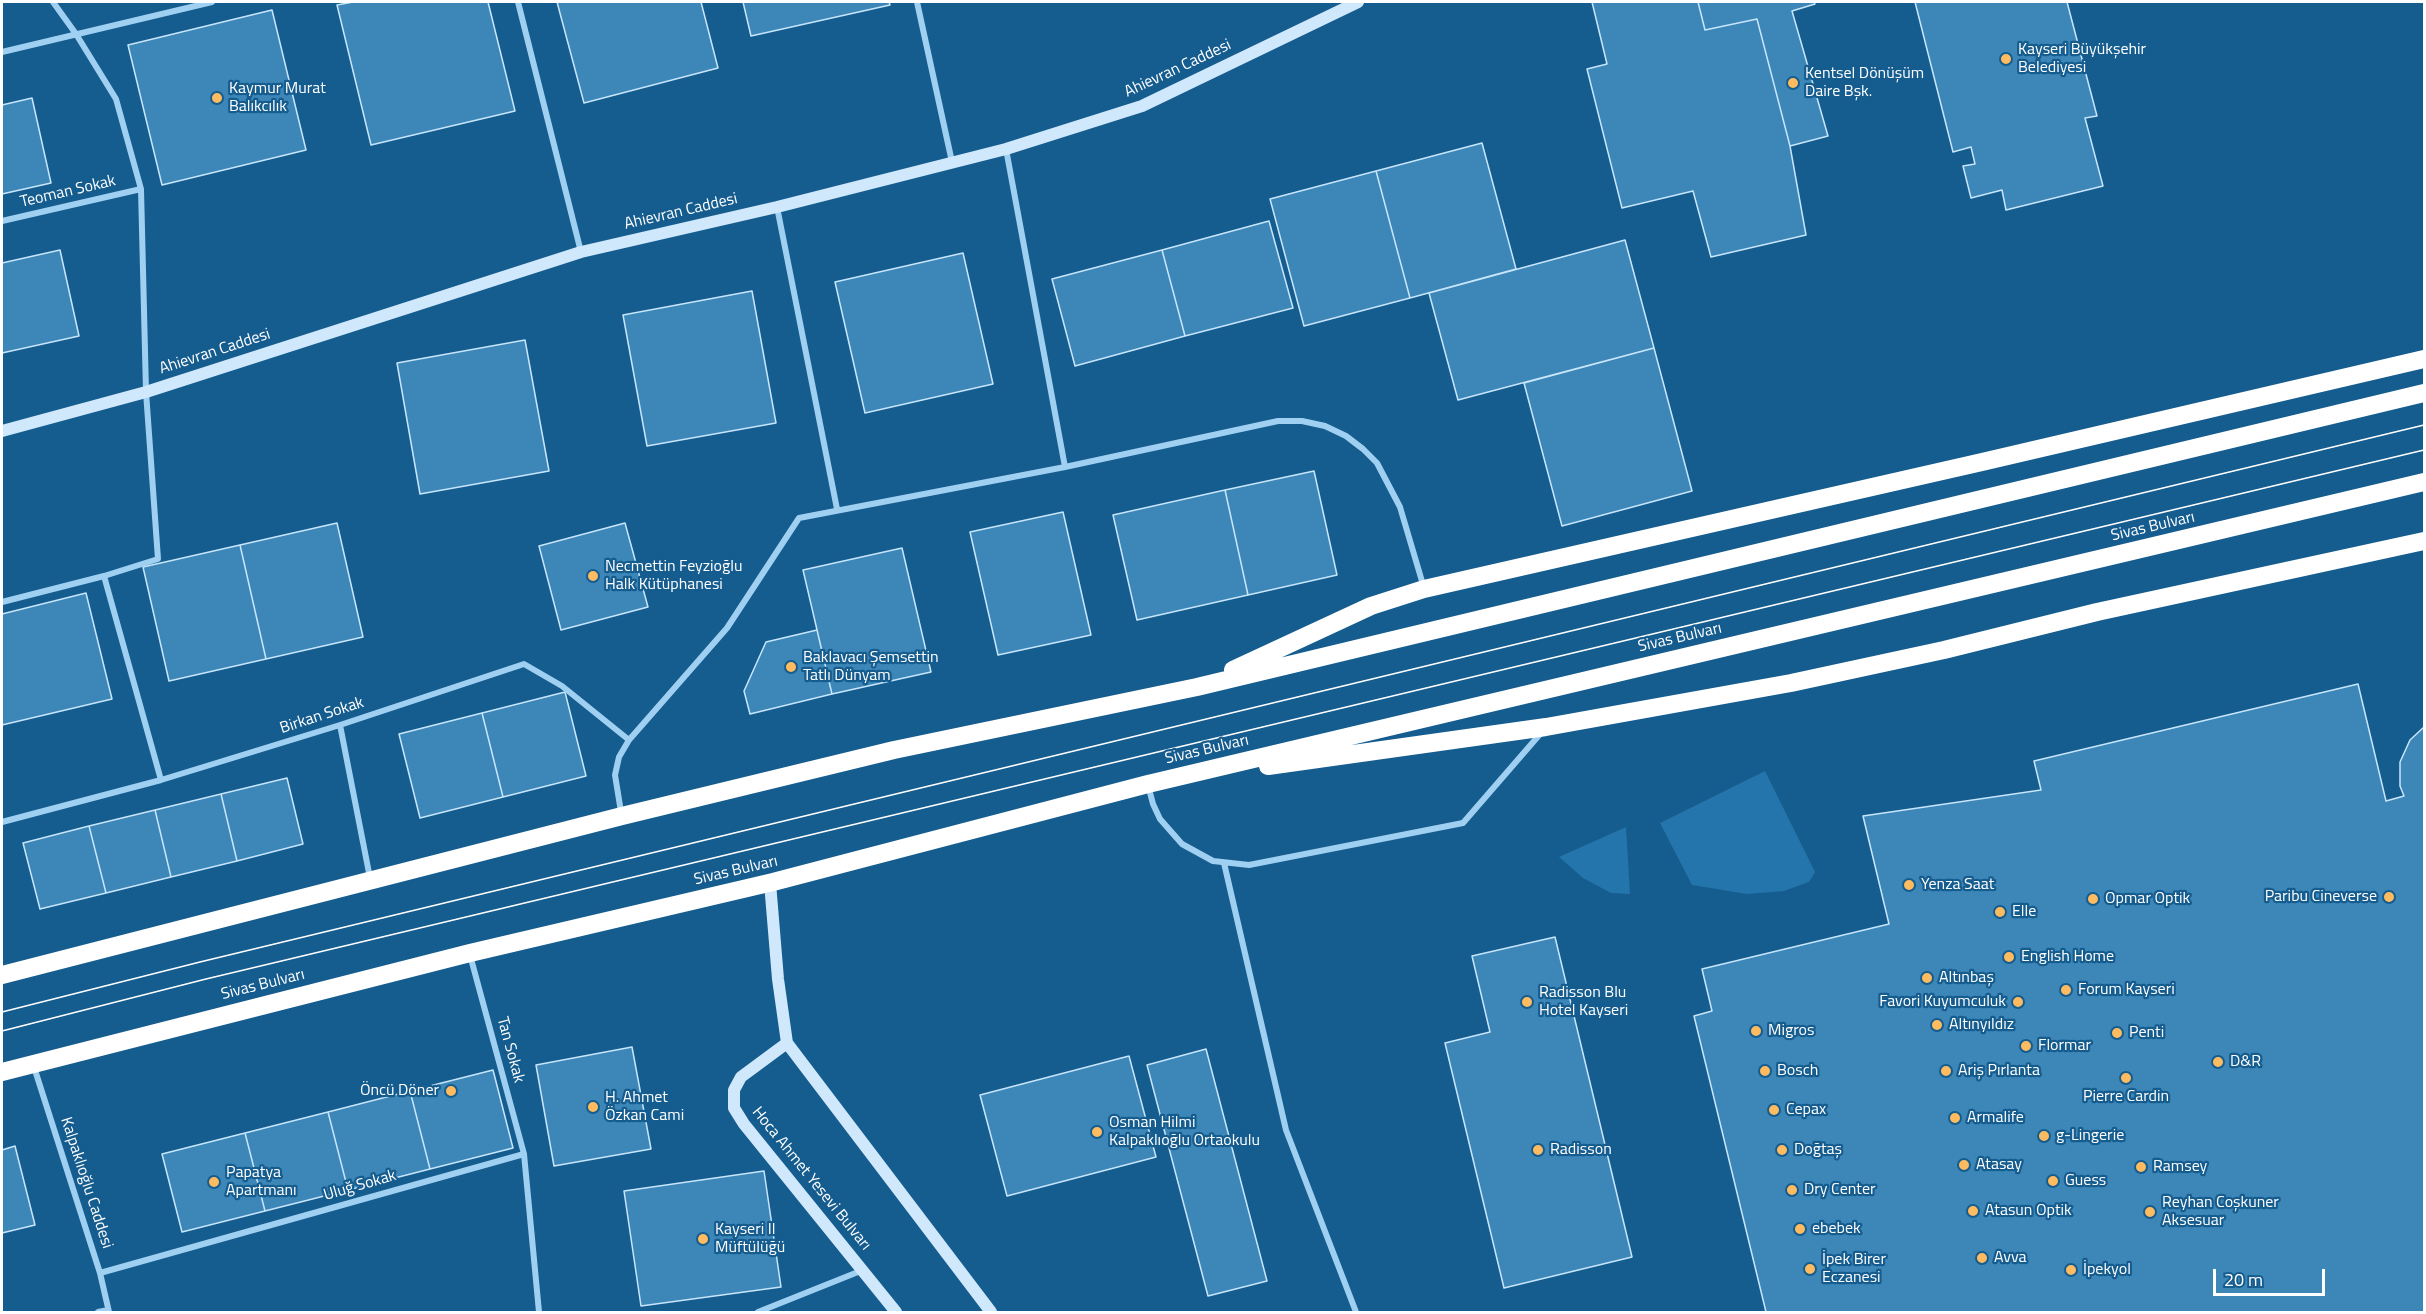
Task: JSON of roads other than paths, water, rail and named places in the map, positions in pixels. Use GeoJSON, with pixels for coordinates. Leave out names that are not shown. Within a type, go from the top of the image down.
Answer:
{"type":"FeatureCollection","features":[{"type":"Feature","properties":{"kind":"highway"},"geometry":{"type":"LineString","coordinates":[[1197,687],[1371,606],[1424,589],[2424,359]]}},
{"type":"Feature","properties":{"kind":"highway"},"geometry":{"type":"LineString","coordinates":[[2,975],[622,816],[894,750],[1197,687],[2424,393]]}},
{"type":"Feature","properties":{"kind":"highway","name":"Sivas Bulvarı"},"geometry":{"type":"LineString","coordinates":[[2,1072],[470,953],[770,883],[1148,784],[2424,482]]}},
{"type":"Feature","properties":{"kind":"highway"},"geometry":{"type":"LineString","coordinates":[[1148,784],[1546,727],[1791,683],[1944,650],[2097,612],[2424,541]]}},
{"type":"Feature","properties":{"kind":"street"},"geometry":{"type":"LineString","coordinates":[[2,602],[104,576],[158,559],[146,392],[141,189],[116,99],[76,34],[53,2]]}},
{"type":"Feature","properties":{"kind":"street"},"geometry":{"type":"LineString","coordinates":[[2,52],[212,2]]}},
{"type":"Feature","properties":{"kind":"street"},"geometry":{"type":"LineString","coordinates":[[518,2],[581,252]]}},
{"type":"Feature","properties":{"kind":"street"},"geometry":{"type":"LineString","coordinates":[[917,2],[952,162]]}},
{"type":"Feature","properties":{"kind":"street","name":"Ahievran Caddesi"},"geometry":{"type":"LineString","coordinates":[[2,431],[146,392],[581,252],[777,207],[1006,149],[1142,106],[1358,2]]}},
{"type":"Feature","properties":{"kind":"street"},"geometry":{"type":"LineString","coordinates":[[1006,149],[1065,467]]}},
{"type":"Feature","properties":{"kind":"street","name":"Teoman Sokak"},"geometry":{"type":"LineString","coordinates":[[2,221],[141,189]]}},
{"type":"Feature","properties":{"kind":"street"},"geometry":{"type":"LineString","coordinates":[[777,207],[837,509]]}},
{"type":"Feature","properties":{"kind":"street"},"geometry":{"type":"LineString","coordinates":[[622,816],[615,775],[619,757],[629,740],[727,628],[799,518],[1065,467],[1278,421],[1302,421],[1325,426],[1346,436],[1363,448],[1377,463],[1400,507],[1424,589]]}},
{"type":"Feature","properties":{"kind":"street"},"geometry":{"type":"LineString","coordinates":[[104,576],[161,780]]}},
{"type":"Feature","properties":{"kind":"street","name":"Birkan Sokak"},"geometry":{"type":"LineString","coordinates":[[2,822],[161,780],[340,725],[524,664],[562,686],[629,740]]}},
{"type":"Feature","properties":{"kind":"street"},"geometry":{"type":"LineString","coordinates":[[340,725],[370,880]]}},
{"type":"Feature","properties":{"kind":"street"},"geometry":{"type":"LineString","coordinates":[[1148,784],[1153,804],[1170,832],[1182,844],[1197,854],[1224,863],[1249,866],[1462,823],[1546,727]]}},
{"type":"Feature","properties":{"kind":"street"},"geometry":{"type":"LineString","coordinates":[[1224,863],[1286,1130],[1356,1312]]}},
{"type":"Feature","properties":{"kind":"street"},"geometry":{"type":"LineString","coordinates":[[770,883],[778,979],[787,1043],[991,1312]]}},
{"type":"Feature","properties":{"kind":"street","name":"Tan Sokak"},"geometry":{"type":"LineString","coordinates":[[470,953],[524,1154],[539,1312]]}},
{"type":"Feature","properties":{"kind":"street","name":"Hoca Ahmet Yesevi Bulvarı"},"geometry":{"type":"LineString","coordinates":[[787,1043],[741,1077],[734,1090],[734,1108],[744,1124],[896,1312]]}},
{"type":"Feature","properties":{"kind":"street","name":"Kalpaklıoğlu Caddesi"},"geometry":{"type":"LineString","coordinates":[[33,1064],[100,1273],[109,1311]]}},
{"type":"Feature","properties":{"kind":"street","name":"Uluğ Sokak"},"geometry":{"type":"LineString","coordinates":[[100,1273],[524,1154]]}},
{"type":"Feature","properties":{"kind":"street"},"geometry":{"type":"LineString","coordinates":[[758,1312],[863,1270]]}},
{"type":"Feature","properties":{"kind":"street"},"geometry":{"type":"LineString","coordinates":[[98,1312],[109,1311]]}},
{"type":"Feature","properties":{"kind":"tram line"},"geometry":{"type":"LineString","coordinates":[[2,1012],[200,962],[2424,425]]}},
{"type":"Feature","properties":{"kind":"tram line"},"geometry":{"type":"LineString","coordinates":[[2,1031],[206,979],[2424,450]]}},
{"type":"Feature","properties":{"kind":"place","name":"Kayseri Büyükşehir Belediyesi"},"geometry":{"type":"Point","coordinates":[2006,59]}},
{"type":"Feature","properties":{"kind":"place","name":"Kentsel Dönüşüm Daire Bşk."},"geometry":{"type":"Point","coordinates":[1793,83]}},
{"type":"Feature","properties":{"kind":"place","name":"Kaymur Murat Balıkcılık"},"geometry":{"type":"Point","coordinates":[217,98]}},
{"type":"Feature","properties":{"kind":"place","name":"Necmettin Feyzioğlu Halk Kütüphanesi"},"geometry":{"type":"Point","coordinates":[593,576]}},
{"type":"Feature","properties":{"kind":"place","name":"Baklavacı Şemsettin Tatlı Dünyam"},"geometry":{"type":"Point","coordinates":[791,667]}},
{"type":"Feature","properties":{"kind":"place","name":"Yenza Saat"},"geometry":{"type":"Point","coordinates":[1909,885]}},
{"type":"Feature","properties":{"kind":"place","name":"Paribu Cineverse"},"geometry":{"type":"Point","coordinates":[2389,897]}},
{"type":"Feature","properties":{"kind":"place","name":"Opmar Optik"},"geometry":{"type":"Point","coordinates":[2093,899]}},
{"type":"Feature","properties":{"kind":"place","name":"Elle"},"geometry":{"type":"Point","coordinates":[2000,912]}},
{"type":"Feature","properties":{"kind":"place","name":"English Home"},"geometry":{"type":"Point","coordinates":[2009,957]}},
{"type":"Feature","properties":{"kind":"place","name":"Altınbaş"},"geometry":{"type":"Point","coordinates":[1927,978]}},
{"type":"Feature","properties":{"kind":"place","name":"Forum Kayseri"},"geometry":{"type":"Point","coordinates":[2066,990]}},
{"type":"Feature","properties":{"kind":"place","name":"Radisson Blu Hotel Kayseri"},"geometry":{"type":"Point","coordinates":[1527,1002]}},
{"type":"Feature","properties":{"kind":"place","name":"Favori Kuyumculuk"},"geometry":{"type":"Point","coordinates":[2018,1002]}},
{"type":"Feature","properties":{"kind":"place","name":"Altınyıldız"},"geometry":{"type":"Point","coordinates":[1937,1025]}},
{"type":"Feature","properties":{"kind":"place","name":"Migros"},"geometry":{"type":"Point","coordinates":[1756,1031]}},
{"type":"Feature","properties":{"kind":"place","name":"Penti"},"geometry":{"type":"Point","coordinates":[2117,1033]}},
{"type":"Feature","properties":{"kind":"place","name":"Flormar"},"geometry":{"type":"Point","coordinates":[2026,1046]}},
{"type":"Feature","properties":{"kind":"place","name":"D&R"},"geometry":{"type":"Point","coordinates":[2218,1062]}},
{"type":"Feature","properties":{"kind":"place","name":"Bosch"},"geometry":{"type":"Point","coordinates":[1765,1071]}},
{"type":"Feature","properties":{"kind":"place","name":"Ariş Pırlanta"},"geometry":{"type":"Point","coordinates":[1946,1071]}},
{"type":"Feature","properties":{"kind":"place","name":"Pierre Cardin"},"geometry":{"type":"Point","coordinates":[2126,1078]}},
{"type":"Feature","properties":{"kind":"place","name":"Öncü Döner"},"geometry":{"type":"Point","coordinates":[451,1091]}},
{"type":"Feature","properties":{"kind":"place","name":"H. Ahmet Özkan Cami"},"geometry":{"type":"Point","coordinates":[593,1107]}},
{"type":"Feature","properties":{"kind":"place","name":"Cepax"},"geometry":{"type":"Point","coordinates":[1774,1110]}},
{"type":"Feature","properties":{"kind":"place","name":"Armalife"},"geometry":{"type":"Point","coordinates":[1955,1118]}},
{"type":"Feature","properties":{"kind":"place","name":"Osman Hilmi Kalpaklıoğlu Ortaokulu"},"geometry":{"type":"Point","coordinates":[1097,1132]}},
{"type":"Feature","properties":{"kind":"place","name":"g-Lingerie"},"geometry":{"type":"Point","coordinates":[2044,1136]}},
{"type":"Feature","properties":{"kind":"place","name":"Radisson"},"geometry":{"type":"Point","coordinates":[1538,1150]}},
{"type":"Feature","properties":{"kind":"place","name":"Doğtaş"},"geometry":{"type":"Point","coordinates":[1782,1150]}},
{"type":"Feature","properties":{"kind":"place","name":"Atasay"},"geometry":{"type":"Point","coordinates":[1964,1165]}},
{"type":"Feature","properties":{"kind":"place","name":"Ramsey"},"geometry":{"type":"Point","coordinates":[2141,1167]}},
{"type":"Feature","properties":{"kind":"place","name":"Guess"},"geometry":{"type":"Point","coordinates":[2053,1181]}},
{"type":"Feature","properties":{"kind":"place","name":"Papatya Apartmanı"},"geometry":{"type":"Point","coordinates":[214,1182]}},
{"type":"Feature","properties":{"kind":"place","name":"Dry Center"},"geometry":{"type":"Point","coordinates":[1792,1190]}},
{"type":"Feature","properties":{"kind":"place","name":"Atasun Optik"},"geometry":{"type":"Point","coordinates":[1973,1211]}},
{"type":"Feature","properties":{"kind":"place","name":"Reyhan Coşkuner Aksesuar"},"geometry":{"type":"Point","coordinates":[2150,1212]}},
{"type":"Feature","properties":{"kind":"place","name":"ebebek"},"geometry":{"type":"Point","coordinates":[1800,1229]}},
{"type":"Feature","properties":{"kind":"place","name":"Kayseri Il Müftülüğü"},"geometry":{"type":"Point","coordinates":[703,1239]}},
{"type":"Feature","properties":{"kind":"place","name":"Avva"},"geometry":{"type":"Point","coordinates":[1982,1258]}},
{"type":"Feature","properties":{"kind":"place","name":"İpek Birer Eczanesi"},"geometry":{"type":"Point","coordinates":[1810,1269]}},
{"type":"Feature","properties":{"kind":"place","name":"İpekyol"},"geometry":{"type":"Point","coordinates":[2071,1270]}}]}
